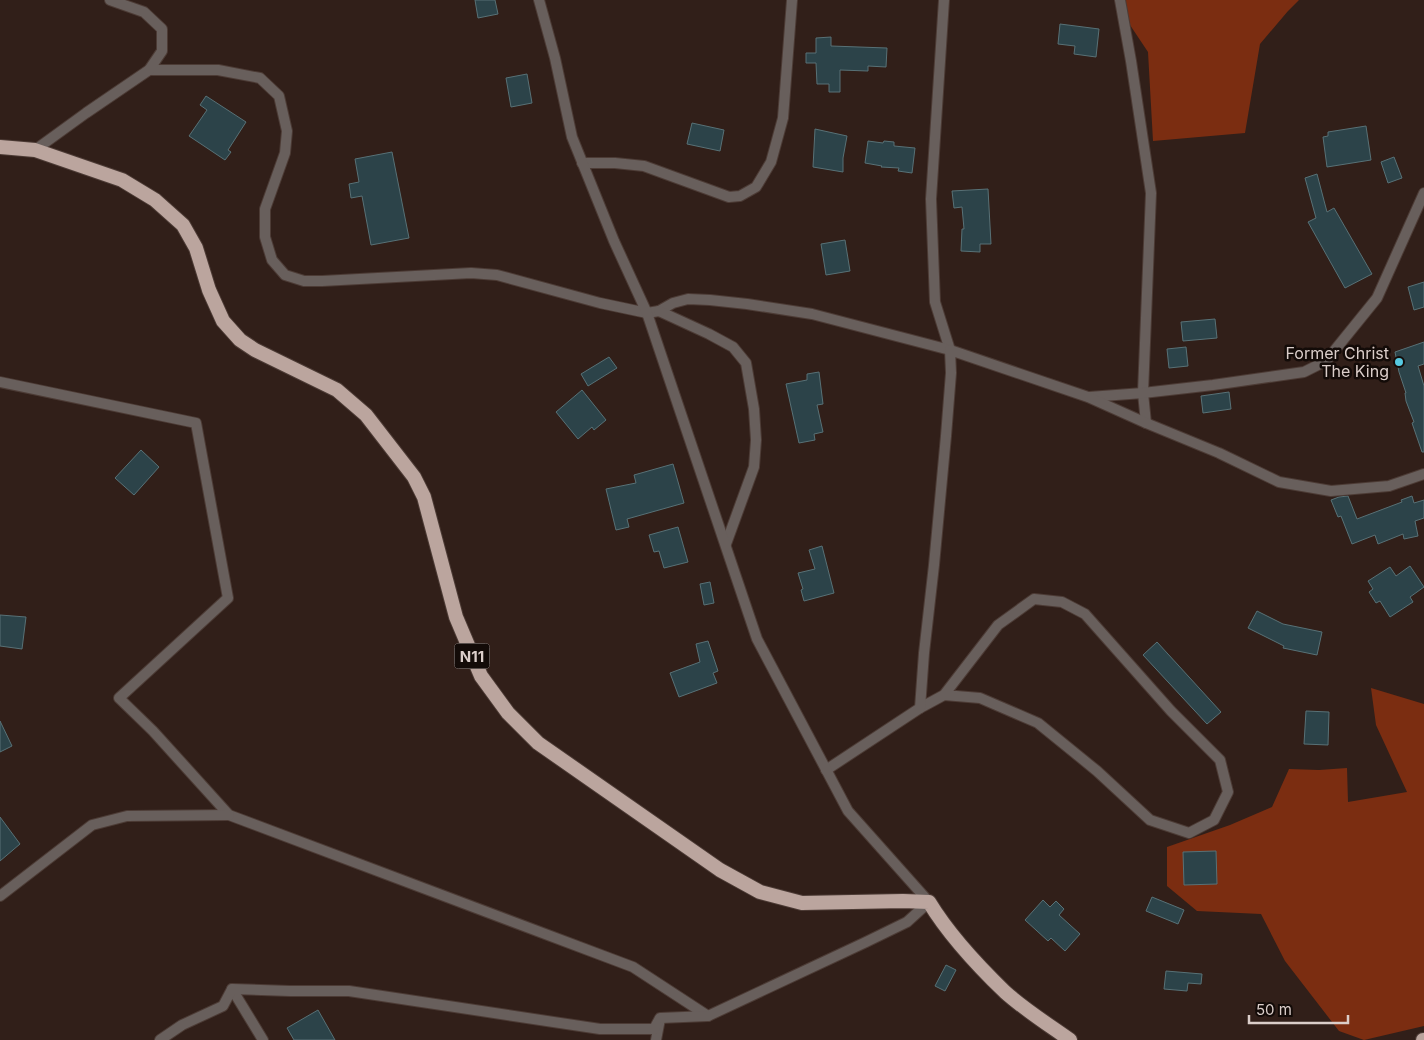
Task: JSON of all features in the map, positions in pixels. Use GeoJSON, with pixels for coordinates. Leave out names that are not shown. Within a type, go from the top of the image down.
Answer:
{"type":"FeatureCollection","features":[{"type":"Feature","properties":{"kind":"highway","name":"N11"},"geometry":{"type":"LineString","coordinates":[[0,147],[35,150],[122,180],[155,200],[183,225],[196,248],[208,290],[223,321],[240,340],[255,350],[337,390],[366,415],[414,477],[424,497],[456,617],[480,676],[508,713],[538,743],[720,870],[760,892],[802,904],[929,902]]}},
{"type":"Feature","properties":{"kind":"highway"},"geometry":{"type":"LineString","coordinates":[[929,902],[942,923],[962,947],[1006,993],[1070,1040]]}},
{"type":"Feature","properties":{"kind":"street"},"geometry":{"type":"LineString","coordinates":[[35,150],[86,112],[149,70],[162,51],[162,29],[144,12],[110,0]]}},
{"type":"Feature","properties":{"kind":"street"},"geometry":{"type":"LineString","coordinates":[[539,0],[555,58],[572,137],[614,241],[648,313],[757,639],[848,811],[929,902],[907,922],[708,1016],[660,1018]]}},
{"type":"Feature","properties":{"kind":"street"},"geometry":{"type":"LineString","coordinates":[[582,164],[644,166],[729,197],[740,196],[756,187],[771,162],[783,118],[792,0]]}},
{"type":"Feature","properties":{"kind":"street"},"geometry":{"type":"LineString","coordinates":[[920,708],[951,373],[950,350],[935,302],[931,199],[944,0]]}},
{"type":"Feature","properties":{"kind":"street"},"geometry":{"type":"LineString","coordinates":[[1120,0],[1151,193],[1143,393],[1146,423]]}},
{"type":"Feature","properties":{"kind":"street"},"geometry":{"type":"LineString","coordinates":[[149,70],[218,70],[260,78],[279,96],[287,131],[285,153],[264,209],[265,237],[272,260],[285,275],[304,281],[322,282],[471,273],[497,275],[600,303],[648,313],[660,311],[673,303],[688,299],[747,304],[812,314],[950,350],[1088,397],[1220,453],[1279,482],[1331,491],[1390,486],[1424,474]]}},
{"type":"Feature","properties":{"kind":"street"},"geometry":{"type":"LineString","coordinates":[[1088,397],[1213,385],[1304,372],[1326,361],[1377,298],[1424,194]]}},
{"type":"Feature","properties":{"kind":"street"},"geometry":{"type":"LineString","coordinates":[[660,311],[709,334],[733,348],[746,363],[754,409],[756,440],[754,467],[726,544]]}},
{"type":"Feature","properties":{"kind":"street"},"geometry":{"type":"LineString","coordinates":[[0,382],[196,423],[228,598],[119,698],[153,731],[229,815]]}},
{"type":"Feature","properties":{"kind":"street"},"geometry":{"type":"LineString","coordinates":[[826,770],[920,708],[944,695],[998,625],[1034,599],[1062,602],[1085,614],[1171,711],[1220,760],[1228,792],[1214,820],[1189,833],[1150,820],[1097,772],[1038,723],[980,698],[944,695]]}},
{"type":"Feature","properties":{"kind":"street"},"geometry":{"type":"LineString","coordinates":[[0,896],[92,825],[127,816],[229,815],[632,967],[708,1016]]}},
{"type":"Feature","properties":{"kind":"street"},"geometry":{"type":"LineString","coordinates":[[232,989],[349,991],[600,1029],[654,1029],[660,1018]]}},
{"type":"Feature","properties":{"kind":"street"},"geometry":{"type":"LineString","coordinates":[[160,1040],[182,1026],[223,1006],[232,989]]}},
{"type":"Feature","properties":{"kind":"street"},"geometry":{"type":"LineString","coordinates":[[232,989],[263,1040]]}},
{"type":"Feature","properties":{"kind":"street"},"geometry":{"type":"LineString","coordinates":[[656,1040],[660,1018]]}},
{"type":"Feature","properties":{"kind":"shaded area"},"geometry":{"type":"Polygon","coordinates":[[[1120,0],[1299,0],[1260,44],[1245,133],[1153,141],[1148,52],[1118,7],[1120,0]]]}},
{"type":"Feature","properties":{"kind":"shaded area"},"geometry":{"type":"Polygon","coordinates":[[[1371,688],[1424,704],[1424,1026],[1364,1040],[1339,1031],[1285,961],[1261,914],[1197,911],[1167,886],[1167,847],[1230,825],[1272,807],[1289,769],[1319,770],[1347,768],[1348,802],[1407,792],[1376,725],[1371,688]]]}},
{"type":"Feature","properties":{"kind":"building"},"geometry":{"type":"Polygon","coordinates":[[[475,0],[495,0],[498,14],[478,18],[475,0]]]}},
{"type":"Feature","properties":{"kind":"building"},"geometry":{"type":"Polygon","coordinates":[[[1060,24],[1099,29],[1096,57],[1074,54],[1075,46],[1058,44],[1060,24]]]}},
{"type":"Feature","properties":{"kind":"building"},"geometry":{"type":"Polygon","coordinates":[[[831,37],[831,46],[887,48],[886,67],[868,66],[868,71],[840,70],[840,92],[829,92],[829,84],[817,84],[816,63],[806,63],[806,53],[816,53],[816,38],[831,37]]]}},
{"type":"Feature","properties":{"kind":"building"},"geometry":{"type":"Polygon","coordinates":[[[527,74],[532,103],[511,107],[506,78],[527,74]]]}},
{"type":"Feature","properties":{"kind":"building"},"geometry":{"type":"Polygon","coordinates":[[[206,96],[246,122],[228,150],[231,152],[225,160],[189,136],[207,110],[200,105],[206,96]]]}},
{"type":"Feature","properties":{"kind":"building"},"geometry":{"type":"Polygon","coordinates":[[[692,123],[724,130],[720,151],[687,144],[692,123]]]}},
{"type":"Feature","properties":{"kind":"building"},"geometry":{"type":"Polygon","coordinates":[[[1366,126],[1371,160],[1327,167],[1323,137],[1328,136],[1328,132],[1366,126]]]}},
{"type":"Feature","properties":{"kind":"building"},"geometry":{"type":"Polygon","coordinates":[[[815,129],[847,136],[843,158],[843,172],[813,167],[815,129]]]}},
{"type":"Feature","properties":{"kind":"building"},"geometry":{"type":"Polygon","coordinates":[[[868,141],[894,142],[894,146],[915,148],[912,173],[898,171],[899,168],[881,167],[865,163],[868,141]]]}},
{"type":"Feature","properties":{"kind":"building"},"geometry":{"type":"Polygon","coordinates":[[[392,152],[409,238],[371,245],[362,196],[351,198],[349,184],[359,182],[355,159],[392,152]]]}},
{"type":"Feature","properties":{"kind":"building"},"geometry":{"type":"Polygon","coordinates":[[[1394,157],[1402,178],[1388,183],[1381,162],[1394,157]]]}},
{"type":"Feature","properties":{"kind":"building"},"geometry":{"type":"Polygon","coordinates":[[[1317,174],[1327,212],[1334,208],[1372,274],[1345,288],[1308,222],[1316,218],[1305,178],[1317,174]]]}},
{"type":"Feature","properties":{"kind":"building"},"geometry":{"type":"Polygon","coordinates":[[[988,189],[991,244],[980,244],[980,252],[961,251],[962,229],[964,229],[962,207],[954,208],[952,191],[988,189]]]}},
{"type":"Feature","properties":{"kind":"building"},"geometry":{"type":"Polygon","coordinates":[[[845,240],[850,271],[826,275],[821,244],[845,240]]]}},
{"type":"Feature","properties":{"kind":"building"},"geometry":{"type":"Polygon","coordinates":[[[1424,282],[1424,307],[1414,310],[1408,287],[1424,282]]]}},
{"type":"Feature","properties":{"kind":"building"},"geometry":{"type":"Polygon","coordinates":[[[1215,319],[1217,338],[1183,341],[1181,322],[1215,319]]]}},
{"type":"Feature","properties":{"kind":"building"},"geometry":{"type":"Polygon","coordinates":[[[1424,342],[1424,364],[1418,366],[1424,386],[1424,452],[1422,452],[1406,401],[1406,393],[1395,352],[1424,342]]]}},
{"type":"Feature","properties":{"kind":"building"},"geometry":{"type":"Polygon","coordinates":[[[1186,347],[1188,366],[1169,368],[1167,349],[1186,347]]]}},
{"type":"Feature","properties":{"kind":"building"},"geometry":{"type":"Polygon","coordinates":[[[609,357],[617,368],[588,386],[581,374],[609,357]]]}},
{"type":"Feature","properties":{"kind":"building"},"geometry":{"type":"Polygon","coordinates":[[[819,372],[823,404],[817,405],[823,432],[814,434],[815,440],[799,443],[786,384],[807,380],[807,374],[819,372]]]}},
{"type":"Feature","properties":{"kind":"building"},"geometry":{"type":"Polygon","coordinates":[[[582,390],[606,420],[594,430],[592,427],[578,439],[556,412],[582,390]]]}},
{"type":"Feature","properties":{"kind":"building"},"geometry":{"type":"Polygon","coordinates":[[[1229,392],[1231,409],[1203,413],[1201,396],[1229,392]]]}},
{"type":"Feature","properties":{"kind":"building"},"geometry":{"type":"Polygon","coordinates":[[[141,450],[159,467],[134,495],[115,478],[141,450]]]}},
{"type":"Feature","properties":{"kind":"building"},"geometry":{"type":"Polygon","coordinates":[[[673,464],[684,503],[627,519],[629,527],[616,530],[606,489],[636,483],[634,475],[673,464]]]}},
{"type":"Feature","properties":{"kind":"building"},"geometry":{"type":"Polygon","coordinates":[[[1348,496],[1357,519],[1402,502],[1401,500],[1412,496],[1414,503],[1424,500],[1424,518],[1415,521],[1418,536],[1404,539],[1403,534],[1378,544],[1375,535],[1352,544],[1341,516],[1338,517],[1331,500],[1348,496]]]}},
{"type":"Feature","properties":{"kind":"building"},"geometry":{"type":"Polygon","coordinates":[[[678,527],[688,562],[664,568],[659,551],[654,552],[649,535],[678,527]]]}},
{"type":"Feature","properties":{"kind":"building"},"geometry":{"type":"Polygon","coordinates":[[[822,546],[834,593],[804,601],[801,590],[803,589],[798,573],[815,569],[809,550],[822,546]]]}},
{"type":"Feature","properties":{"kind":"building"},"geometry":{"type":"Polygon","coordinates":[[[1410,566],[1424,587],[1410,597],[1413,602],[1390,617],[1380,601],[1376,603],[1369,592],[1373,589],[1368,581],[1390,567],[1396,576],[1410,566]]]}},
{"type":"Feature","properties":{"kind":"building"},"geometry":{"type":"Polygon","coordinates":[[[710,582],[714,603],[704,605],[700,584],[710,582]]]}},
{"type":"Feature","properties":{"kind":"building"},"geometry":{"type":"Polygon","coordinates":[[[1257,611],[1283,624],[1322,632],[1317,655],[1283,648],[1284,646],[1248,628],[1257,611]]]}},
{"type":"Feature","properties":{"kind":"building"},"geometry":{"type":"Polygon","coordinates":[[[0,615],[26,617],[22,649],[0,646],[0,615]]]}},
{"type":"Feature","properties":{"kind":"building"},"geometry":{"type":"Polygon","coordinates":[[[708,641],[718,671],[713,673],[717,683],[679,697],[670,673],[700,662],[696,644],[708,641]]]}},
{"type":"Feature","properties":{"kind":"building"},"geometry":{"type":"Polygon","coordinates":[[[1157,642],[1221,712],[1207,724],[1143,655],[1157,642]]]}},
{"type":"Feature","properties":{"kind":"building"},"geometry":{"type":"Polygon","coordinates":[[[1306,711],[1329,712],[1328,745],[1304,744],[1306,711]]]}},
{"type":"Feature","properties":{"kind":"building"},"geometry":{"type":"Polygon","coordinates":[[[0,721],[12,746],[0,752],[0,721]]]}},
{"type":"Feature","properties":{"kind":"building"},"geometry":{"type":"Polygon","coordinates":[[[0,817],[20,844],[0,861],[0,817]]]}},
{"type":"Feature","properties":{"kind":"building"},"geometry":{"type":"Polygon","coordinates":[[[1216,851],[1217,884],[1184,885],[1183,852],[1216,851]]]}},
{"type":"Feature","properties":{"kind":"building"},"geometry":{"type":"Polygon","coordinates":[[[1152,897],[1184,910],[1178,924],[1146,911],[1152,897]]]}},
{"type":"Feature","properties":{"kind":"building"},"geometry":{"type":"Polygon","coordinates":[[[1043,900],[1050,907],[1056,901],[1064,909],[1059,915],[1080,934],[1065,951],[1051,938],[1048,941],[1025,920],[1043,900]]]}},
{"type":"Feature","properties":{"kind":"building"},"geometry":{"type":"Polygon","coordinates":[[[946,965],[956,970],[945,991],[935,986],[946,965]]]}},
{"type":"Feature","properties":{"kind":"building"},"geometry":{"type":"Polygon","coordinates":[[[1166,971],[1202,974],[1201,984],[1188,983],[1187,991],[1164,989],[1166,971]]]}},
{"type":"Feature","properties":{"kind":"building"},"geometry":{"type":"Polygon","coordinates":[[[318,1010],[335,1040],[294,1040],[287,1028],[318,1010]]]}},
{"type":"Feature","properties":{"kind":"place","name":"Former Christ The King"},"geometry":{"type":"Point","coordinates":[1399,362]}}]}
